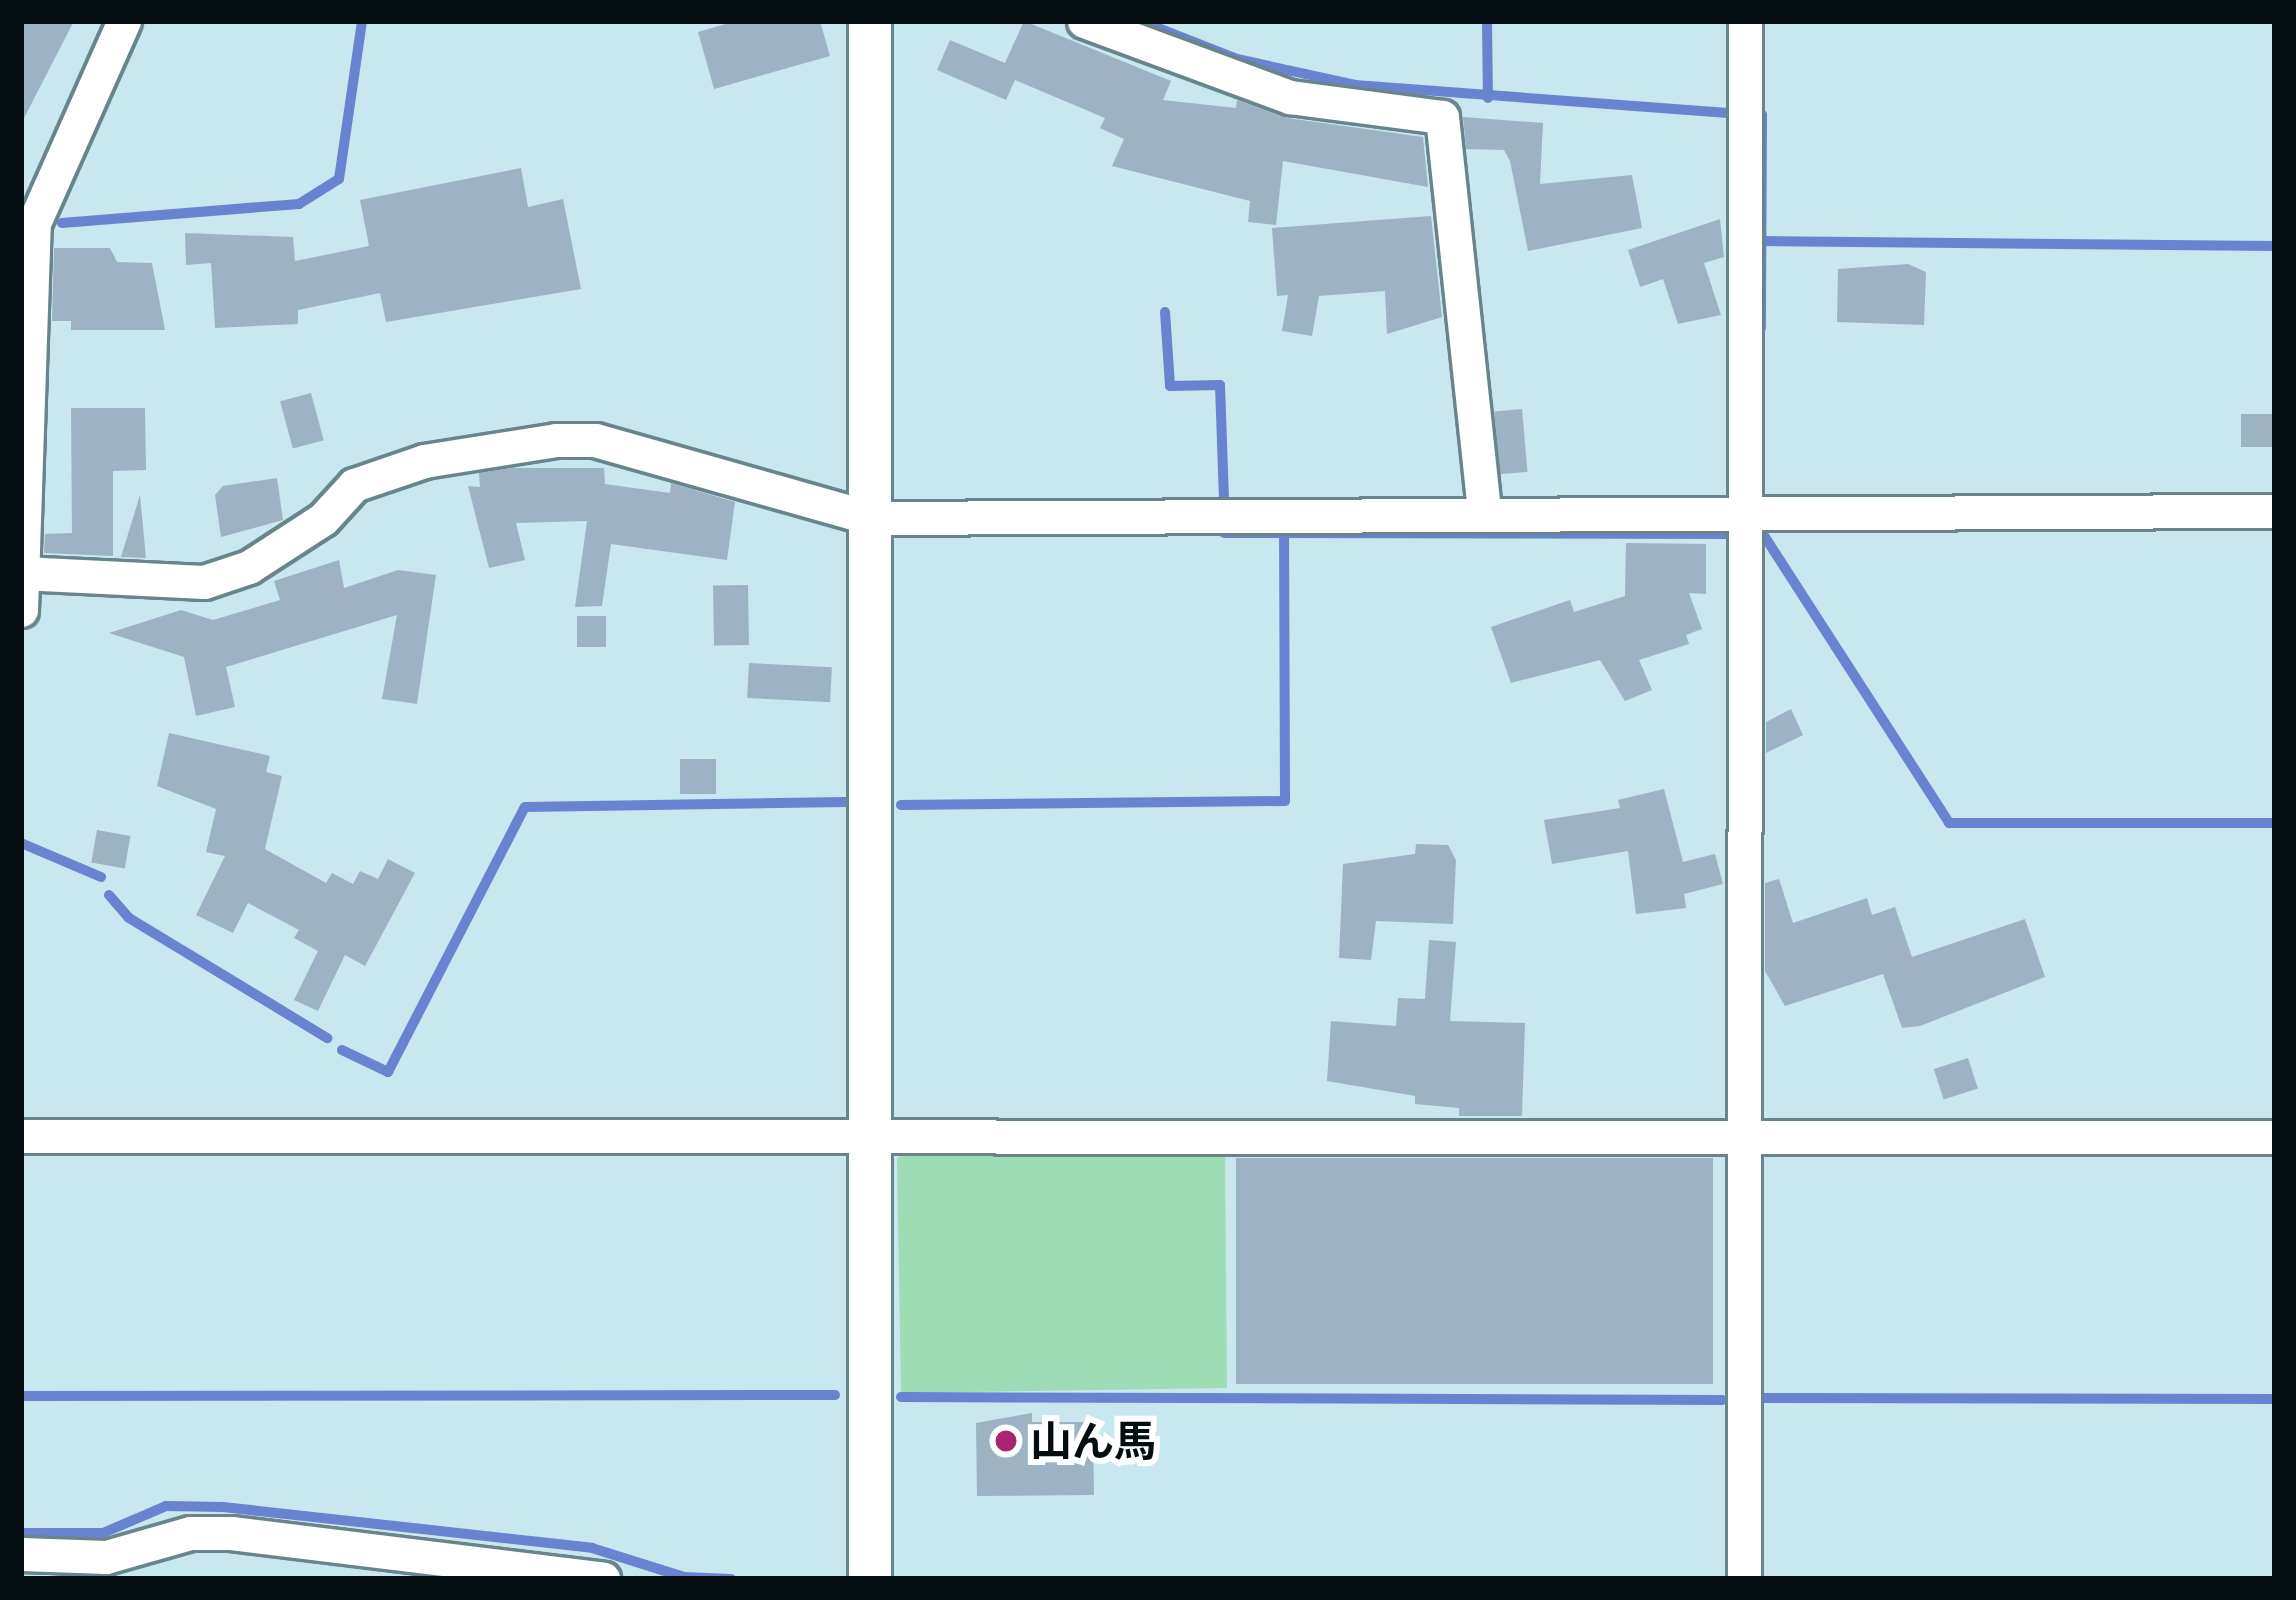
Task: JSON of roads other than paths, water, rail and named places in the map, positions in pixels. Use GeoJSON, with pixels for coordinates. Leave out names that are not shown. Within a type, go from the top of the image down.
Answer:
{"type":"FeatureCollection","features":[{"type":"Feature","properties":{"kind":"street"},"geometry":{"type":"LineString","coordinates":[[21,610],[34,223],[124,21]]}},
{"type":"Feature","properties":{"kind":"street"},"geometry":{"type":"LineString","coordinates":[[870,21],[870,1579]]}},
{"type":"Feature","properties":{"kind":"street"},"geometry":{"type":"LineString","coordinates":[[1084,21],[1290,98],[1442,117],[1484,513]]}},
{"type":"Feature","properties":{"kind":"street"},"geometry":{"type":"LineString","coordinates":[[1744,1579],[1745,21]]}},
{"type":"Feature","properties":{"kind":"street"},"geometry":{"type":"LineString","coordinates":[[24,573],[204,582],[249,567],[322,520],[354,485],[424,460],[556,440],[595,440],[870,518],[2275,511]]}},
{"type":"Feature","properties":{"kind":"street"},"geometry":{"type":"LineString","coordinates":[[21,1136],[2275,1138]]}},
{"type":"Feature","properties":{"kind":"street"},"geometry":{"type":"LineString","coordinates":[[21,1554],[106,1557],[190,1533],[231,1534],[603,1579]]}},
{"type":"Feature","properties":{"kind":"waterway"},"geometry":{"type":"LineString","coordinates":[[62,223],[299,204],[339,179],[362,21]]}},
{"type":"Feature","properties":{"kind":"waterway"},"geometry":{"type":"LineString","coordinates":[[1140,21],[1237,59],[1355,85],[1728,113]]}},
{"type":"Feature","properties":{"kind":"waterway"},"geometry":{"type":"LineString","coordinates":[[1487,21],[1488,98]]}},
{"type":"Feature","properties":{"kind":"waterway"},"geometry":{"type":"LineString","coordinates":[[1750,114],[1762,115],[1761,328]]}},
{"type":"Feature","properties":{"kind":"waterway"},"geometry":{"type":"LineString","coordinates":[[1762,241],[2275,246]]}},
{"type":"Feature","properties":{"kind":"waterway"},"geometry":{"type":"LineString","coordinates":[[1165,312],[1170,386],[1220,385],[1224,497]]}},
{"type":"Feature","properties":{"kind":"waterway"},"geometry":{"type":"LineString","coordinates":[[1224,533],[1727,534]]}},
{"type":"Feature","properties":{"kind":"waterway"},"geometry":{"type":"LineString","coordinates":[[901,805],[1285,801],[1284,534]]}},
{"type":"Feature","properties":{"kind":"waterway"},"geometry":{"type":"LineString","coordinates":[[1763,534],[1949,823],[2275,823]]}},
{"type":"Feature","properties":{"kind":"waterway"},"geometry":{"type":"LineString","coordinates":[[342,1050],[388,1072],[525,807],[846,802]]}},
{"type":"Feature","properties":{"kind":"waterway"},"geometry":{"type":"LineString","coordinates":[[21,843],[101,877]]}},
{"type":"Feature","properties":{"kind":"waterway"},"geometry":{"type":"LineString","coordinates":[[109,895],[129,918],[327,1038]]}},
{"type":"Feature","properties":{"kind":"waterway"},"geometry":{"type":"LineString","coordinates":[[21,1396],[835,1395]]}},
{"type":"Feature","properties":{"kind":"waterway"},"geometry":{"type":"LineString","coordinates":[[901,1397],[1722,1400]]}},
{"type":"Feature","properties":{"kind":"waterway"},"geometry":{"type":"LineString","coordinates":[[1760,1398],[2275,1399]]}},
{"type":"Feature","properties":{"kind":"waterway"},"geometry":{"type":"LineString","coordinates":[[21,1533],[103,1533],[166,1506],[223,1507],[592,1548],[684,1577],[731,1579]]}},
{"type":"Feature","properties":{"kind":"place","name":"山ん馬"},"geometry":{"type":"Point","coordinates":[1006,1441]}}]}
